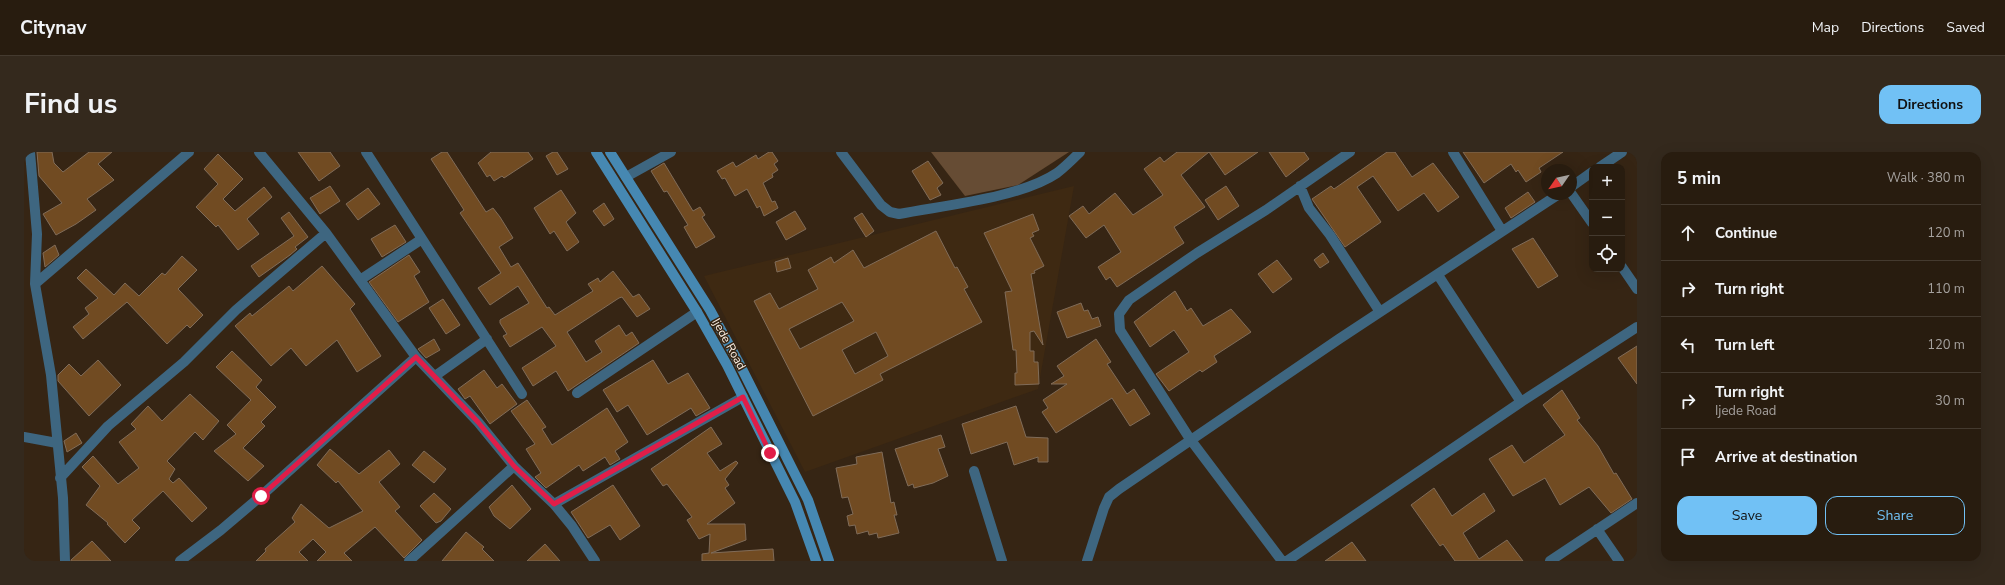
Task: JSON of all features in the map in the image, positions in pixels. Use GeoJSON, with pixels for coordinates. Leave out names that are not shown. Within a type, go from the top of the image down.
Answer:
{"type":"FeatureCollection","features":[{"type":"Feature","properties":{"kind":"main road","name":"Ijede Road"},"geometry":{"type":"LineString","coordinates":[[596,152],[697,312],[743,397],[795,502],[816,561]]}},
{"type":"Feature","properties":{"kind":"main road","name":"Ijede Road"},"geometry":{"type":"LineString","coordinates":[[610,152],[664,235],[710,310],[756,395],[808,500],[829,561]]}},
{"type":"Feature","properties":{"kind":"main road"},"geometry":{"type":"LineString","coordinates":[[653,242],[664,235]]}},
{"type":"Feature","properties":{"kind":"street"},"geometry":{"type":"LineString","coordinates":[[30,152],[37,234],[35,284],[51,375],[63,498],[65,561]]}},
{"type":"Feature","properties":{"kind":"street"},"geometry":{"type":"LineString","coordinates":[[35,284],[189,152]]}},
{"type":"Feature","properties":{"kind":"street"},"geometry":{"type":"LineString","coordinates":[[259,152],[326,232],[416,357],[478,422],[514,466],[554,504],[572,526],[595,561]]}},
{"type":"Feature","properties":{"kind":"street"},"geometry":{"type":"LineString","coordinates":[[366,152],[522,394]]}},
{"type":"Feature","properties":{"kind":"street"},"geometry":{"type":"LineString","coordinates":[[626,177],[672,152]]}},
{"type":"Feature","properties":{"kind":"street"},"geometry":{"type":"LineString","coordinates":[[841,152],[881,205],[890,212],[900,214],[987,198],[1028,188],[1057,173],[1080,152]]}},
{"type":"Feature","properties":{"kind":"street"},"geometry":{"type":"LineString","coordinates":[[1282,561],[1190,439],[1120,330],[1119,314],[1128,300],[1350,152]]}},
{"type":"Feature","properties":{"kind":"street"},"geometry":{"type":"LineString","coordinates":[[1453,152],[1502,231]]}},
{"type":"Feature","properties":{"kind":"street"},"geometry":{"type":"LineString","coordinates":[[1604,164],[1622,152]]}},
{"type":"Feature","properties":{"kind":"street"},"geometry":{"type":"LineString","coordinates":[[1577,182],[1589,174]]}},
{"type":"Feature","properties":{"kind":"street"},"geometry":{"type":"LineString","coordinates":[[1300,186],[1309,208],[1330,236],[1380,312]]}},
{"type":"Feature","properties":{"kind":"street"},"geometry":{"type":"LineString","coordinates":[[1087,561],[1109,497],[1190,439],[1551,200]]}},
{"type":"Feature","properties":{"kind":"street"},"geometry":{"type":"LineString","coordinates":[[1576,200],[1589,219]]}},
{"type":"Feature","properties":{"kind":"street"},"geometry":{"type":"LineString","coordinates":[[60,478],[108,426],[184,362],[236,310],[326,232]]}},
{"type":"Feature","properties":{"kind":"street"},"geometry":{"type":"LineString","coordinates":[[360,280],[422,239]]}},
{"type":"Feature","properties":{"kind":"street"},"geometry":{"type":"LineString","coordinates":[[1625,271],[1637,288]]}},
{"type":"Feature","properties":{"kind":"street"},"geometry":{"type":"LineString","coordinates":[[1438,275],[1521,402]]}},
{"type":"Feature","properties":{"kind":"street"},"geometry":{"type":"LineString","coordinates":[[577,393],[697,312]]}},
{"type":"Feature","properties":{"kind":"street"},"geometry":{"type":"LineString","coordinates":[[1287,561],[1521,402],[1637,327]]}},
{"type":"Feature","properties":{"kind":"street"},"geometry":{"type":"LineString","coordinates":[[435,376],[487,339]]}},
{"type":"Feature","properties":{"kind":"street"},"geometry":{"type":"LineString","coordinates":[[180,561],[221,530],[261,496],[416,357]]}},
{"type":"Feature","properties":{"kind":"street"},"geometry":{"type":"LineString","coordinates":[[554,504],[743,397]]}},
{"type":"Feature","properties":{"kind":"street"},"geometry":{"type":"LineString","coordinates":[[24,437],[57,443]]}},
{"type":"Feature","properties":{"kind":"street"},"geometry":{"type":"LineString","coordinates":[[409,561],[514,466]]}},
{"type":"Feature","properties":{"kind":"street"},"geometry":{"type":"LineString","coordinates":[[974,471],[1002,561]]}},
{"type":"Feature","properties":{"kind":"street"},"geometry":{"type":"LineString","coordinates":[[1550,561],[1637,503]]}},
{"type":"Feature","properties":{"kind":"street"},"geometry":{"type":"LineString","coordinates":[[1597,529],[1619,561]]}},
{"type":"Feature","properties":{"kind":"shaded area"},"geometry":{"type":"Polygon","coordinates":[[[931,152],[1069,152],[1018,185],[965,196],[931,152]]]}},
{"type":"Feature","properties":{"kind":"shaded area"},"geometry":{"type":"Polygon","coordinates":[[[1074,186],[1038,389],[805,472],[704,276],[1074,186]]]}},
{"type":"Feature","properties":{"kind":"building"},"geometry":{"type":"Polygon","coordinates":[[[37,152],[52,152],[54,163],[63,172],[89,152],[112,152],[98,164],[114,180],[87,199],[96,210],[76,224],[56,235],[43,214],[62,203],[39,176],[37,152]]]}},
{"type":"Feature","properties":{"kind":"building"},"geometry":{"type":"Polygon","coordinates":[[[298,152],[330,152],[340,166],[319,181],[298,152]]]}},
{"type":"Feature","properties":{"kind":"building"},"geometry":{"type":"Polygon","coordinates":[[[442,152],[447,152],[486,212],[493,208],[500,217],[513,238],[499,247],[511,267],[518,263],[547,308],[549,307],[555,315],[593,291],[588,284],[598,278],[600,282],[613,271],[633,297],[639,294],[650,309],[637,317],[622,297],[567,332],[586,362],[602,352],[595,341],[619,325],[626,336],[632,332],[639,343],[568,391],[556,371],[533,386],[522,368],[556,346],[542,327],[510,347],[503,336],[507,334],[500,323],[500,320],[529,303],[518,286],[490,305],[478,288],[501,273],[460,213],[464,210],[431,159],[442,152]]]}},
{"type":"Feature","properties":{"kind":"building"},"geometry":{"type":"Polygon","coordinates":[[[491,152],[528,152],[533,159],[504,178],[502,176],[494,181],[490,175],[487,177],[478,163],[491,152]]]}},
{"type":"Feature","properties":{"kind":"building"},"geometry":{"type":"Polygon","coordinates":[[[553,152],[557,152],[568,169],[557,175],[546,156],[553,152]]]}},
{"type":"Feature","properties":{"kind":"building"},"geometry":{"type":"Polygon","coordinates":[[[769,152],[772,152],[778,161],[774,164],[778,170],[772,174],[773,177],[763,183],[772,202],[775,201],[778,208],[764,216],[760,206],[757,208],[747,189],[735,196],[725,178],[722,179],[717,171],[733,162],[736,167],[756,155],[758,159],[769,152]]]}},
{"type":"Feature","properties":{"kind":"building"},"geometry":{"type":"Polygon","coordinates":[[[1177,152],[1209,152],[1181,175],[1205,207],[1174,227],[1184,243],[1117,287],[1110,277],[1106,280],[1098,267],[1121,252],[1104,225],[1086,238],[1069,216],[1083,206],[1089,214],[1115,193],[1133,215],[1163,195],[1144,169],[1160,157],[1164,162],[1177,152]]]}},
{"type":"Feature","properties":{"kind":"building"},"geometry":{"type":"Polygon","coordinates":[[[1209,152],[1258,152],[1225,175],[1209,152]]]}},
{"type":"Feature","properties":{"kind":"building"},"geometry":{"type":"Polygon","coordinates":[[[1269,152],[1304,152],[1309,159],[1286,177],[1269,152]]]}},
{"type":"Feature","properties":{"kind":"building"},"geometry":{"type":"Polygon","coordinates":[[[1387,152],[1395,152],[1412,177],[1433,163],[1459,197],[1438,212],[1424,193],[1398,211],[1373,176],[1357,187],[1381,222],[1345,247],[1312,199],[1331,186],[1334,189],[1387,152]]]}},
{"type":"Feature","properties":{"kind":"building"},"geometry":{"type":"Polygon","coordinates":[[[1463,152],[1563,152],[1545,164],[1541,164],[1539,168],[1541,172],[1526,182],[1518,170],[1516,172],[1511,164],[1484,183],[1463,152]]]}},
{"type":"Feature","properties":{"kind":"building"},"geometry":{"type":"Polygon","coordinates":[[[218,154],[243,179],[223,199],[235,211],[264,187],[272,197],[247,219],[259,234],[238,250],[218,225],[216,227],[196,207],[218,184],[204,169],[218,154]]]}},
{"type":"Feature","properties":{"kind":"building"},"geometry":{"type":"Polygon","coordinates":[[[928,161],[943,183],[937,188],[941,195],[930,200],[912,171],[928,161]]]}},
{"type":"Feature","properties":{"kind":"building"},"geometry":{"type":"Polygon","coordinates":[[[664,163],[693,211],[700,207],[705,215],[702,217],[715,237],[696,248],[684,227],[688,225],[667,191],[664,192],[651,171],[664,163]]]}},
{"type":"Feature","properties":{"kind":"building"},"geometry":{"type":"Polygon","coordinates":[[[330,186],[340,201],[320,214],[310,198],[330,186]]]}},
{"type":"Feature","properties":{"kind":"building"},"geometry":{"type":"Polygon","coordinates":[[[1226,186],[1239,206],[1218,220],[1205,200],[1226,186]]]}},
{"type":"Feature","properties":{"kind":"building"},"geometry":{"type":"Polygon","coordinates":[[[368,188],[380,204],[358,220],[346,204],[368,188]]]}},
{"type":"Feature","properties":{"kind":"building"},"geometry":{"type":"Polygon","coordinates":[[[561,190],[576,213],[566,222],[579,242],[567,251],[554,231],[550,234],[534,208],[561,190]]]}},
{"type":"Feature","properties":{"kind":"building"},"geometry":{"type":"Polygon","coordinates":[[[1528,192],[1535,202],[1511,218],[1505,208],[1528,192]]]}},
{"type":"Feature","properties":{"kind":"building"},"geometry":{"type":"Polygon","coordinates":[[[604,203],[614,219],[604,226],[593,211],[604,203]]]}},
{"type":"Feature","properties":{"kind":"building"},"geometry":{"type":"Polygon","coordinates":[[[795,211],[806,229],[786,240],[776,222],[795,211]]]}},
{"type":"Feature","properties":{"kind":"building"},"geometry":{"type":"Polygon","coordinates":[[[289,212],[308,237],[295,247],[297,249],[290,255],[259,277],[251,266],[294,236],[281,218],[289,212]]]}},
{"type":"Feature","properties":{"kind":"building"},"geometry":{"type":"Polygon","coordinates":[[[862,213],[874,231],[866,237],[854,218],[862,213]]]}},
{"type":"Feature","properties":{"kind":"building"},"geometry":{"type":"Polygon","coordinates":[[[1033,214],[1039,230],[1032,233],[1034,236],[1030,238],[1044,266],[1034,271],[1035,273],[1031,274],[1043,345],[1034,331],[1030,332],[1030,351],[1034,351],[1034,362],[1038,362],[1039,384],[1015,385],[1015,373],[1017,373],[1016,350],[1013,350],[1005,292],[1012,291],[984,233],[1033,214]]]}},
{"type":"Feature","properties":{"kind":"building"},"geometry":{"type":"Polygon","coordinates":[[[395,225],[406,242],[382,257],[371,239],[395,225]]]}},
{"type":"Feature","properties":{"kind":"building"},"geometry":{"type":"Polygon","coordinates":[[[936,231],[955,268],[957,267],[968,287],[964,289],[982,322],[880,374],[883,380],[813,416],[754,301],[770,293],[779,309],[818,289],[808,270],[831,257],[834,263],[853,250],[864,268],[936,231]],[[842,302],[789,329],[800,349],[854,321],[842,302]],[[876,332],[842,350],[855,374],[888,356],[876,332]]]}},
{"type":"Feature","properties":{"kind":"building"},"geometry":{"type":"Polygon","coordinates":[[[1533,238],[1558,276],[1538,288],[1512,249],[1533,238]]]}},
{"type":"Feature","properties":{"kind":"building"},"geometry":{"type":"Polygon","coordinates":[[[55,245],[59,255],[45,267],[43,253],[55,245]]]}},
{"type":"Feature","properties":{"kind":"building"},"geometry":{"type":"Polygon","coordinates":[[[1323,253],[1329,262],[1320,268],[1314,260],[1323,253]]]}},
{"type":"Feature","properties":{"kind":"building"},"geometry":{"type":"Polygon","coordinates":[[[409,255],[420,272],[414,276],[429,302],[398,322],[369,282],[409,255]]]}},
{"type":"Feature","properties":{"kind":"building"},"geometry":{"type":"Polygon","coordinates":[[[182,256],[197,270],[178,289],[203,315],[190,328],[187,325],[167,344],[127,302],[83,339],[73,327],[89,314],[85,308],[98,298],[77,278],[86,269],[114,295],[125,283],[139,296],[162,273],[165,275],[182,256]]]}},
{"type":"Feature","properties":{"kind":"building"},"geometry":{"type":"Polygon","coordinates":[[[788,258],[791,268],[777,272],[775,262],[788,258]]]}},
{"type":"Feature","properties":{"kind":"building"},"geometry":{"type":"Polygon","coordinates":[[[1277,260],[1292,279],[1273,293],[1258,274],[1277,260]]]}},
{"type":"Feature","properties":{"kind":"building"},"geometry":{"type":"Polygon","coordinates":[[[322,266],[355,304],[350,309],[381,356],[357,372],[337,340],[306,366],[291,348],[271,366],[235,326],[250,313],[252,316],[289,286],[293,291],[322,266]]]}},
{"type":"Feature","properties":{"kind":"building"},"geometry":{"type":"Polygon","coordinates":[[[1175,291],[1187,311],[1191,308],[1203,326],[1231,309],[1251,332],[1214,356],[1217,362],[1202,372],[1200,370],[1169,391],[1156,374],[1189,352],[1174,330],[1150,347],[1134,322],[1175,291]]]}},
{"type":"Feature","properties":{"kind":"building"},"geometry":{"type":"Polygon","coordinates":[[[443,299],[460,325],[446,334],[429,308],[443,299]]]}},
{"type":"Feature","properties":{"kind":"building"},"geometry":{"type":"Polygon","coordinates":[[[1081,303],[1084,311],[1088,310],[1092,319],[1098,317],[1101,326],[1067,338],[1057,312],[1081,303]]]}},
{"type":"Feature","properties":{"kind":"building"},"geometry":{"type":"Polygon","coordinates":[[[434,339],[440,350],[426,358],[418,349],[434,339]]]}},
{"type":"Feature","properties":{"kind":"building"},"geometry":{"type":"Polygon","coordinates":[[[1096,339],[1111,362],[1107,364],[1127,394],[1134,389],[1150,414],[1130,426],[1112,398],[1056,433],[1042,412],[1048,408],[1043,400],[1067,384],[1051,384],[1064,376],[1057,366],[1096,339]]]}},
{"type":"Feature","properties":{"kind":"building"},"geometry":{"type":"Polygon","coordinates":[[[1637,346],[1637,384],[1618,358],[1637,346]]]}},
{"type":"Feature","properties":{"kind":"building"},"geometry":{"type":"Polygon","coordinates":[[[232,351],[262,380],[256,387],[276,407],[261,422],[265,426],[243,448],[264,466],[248,481],[214,451],[236,434],[227,425],[251,400],[216,367],[232,351]]]}},
{"type":"Feature","properties":{"kind":"building"},"geometry":{"type":"Polygon","coordinates":[[[98,360],[121,385],[89,416],[58,381],[58,375],[69,364],[81,376],[98,360]]]}},
{"type":"Feature","properties":{"kind":"building"},"geometry":{"type":"Polygon","coordinates":[[[653,360],[668,384],[688,373],[710,408],[696,416],[691,408],[647,435],[628,405],[617,412],[603,390],[653,360]]]}},
{"type":"Feature","properties":{"kind":"building"},"geometry":{"type":"Polygon","coordinates":[[[484,370],[497,388],[502,384],[517,404],[490,424],[470,396],[465,399],[458,389],[484,370]]]}},
{"type":"Feature","properties":{"kind":"building"},"geometry":{"type":"Polygon","coordinates":[[[1562,390],[1580,418],[1577,420],[1598,446],[1614,474],[1616,473],[1632,499],[1611,513],[1589,487],[1560,505],[1545,478],[1513,496],[1489,459],[1512,445],[1524,463],[1565,435],[1543,405],[1562,390]]]}},
{"type":"Feature","properties":{"kind":"building"},"geometry":{"type":"Polygon","coordinates":[[[190,394],[219,421],[203,440],[195,432],[167,461],[175,469],[169,479],[173,483],[179,478],[207,508],[192,522],[163,491],[132,520],[140,528],[125,543],[107,524],[108,523],[86,505],[100,486],[82,467],[93,456],[118,484],[139,468],[119,442],[136,429],[131,424],[148,406],[162,421],[190,394]]]}},
{"type":"Feature","properties":{"kind":"building"},"geometry":{"type":"Polygon","coordinates":[[[527,400],[546,427],[542,429],[552,445],[607,408],[628,442],[615,451],[620,459],[610,465],[605,457],[583,471],[579,465],[546,488],[535,477],[541,473],[526,449],[535,444],[511,411],[527,400]]]}},
{"type":"Feature","properties":{"kind":"building"},"geometry":{"type":"Polygon","coordinates":[[[1016,406],[1026,437],[1048,438],[1048,462],[1038,462],[1038,457],[1014,465],[1007,442],[971,454],[962,424],[1016,406]]]}},
{"type":"Feature","properties":{"kind":"building"},"geometry":{"type":"Polygon","coordinates":[[[711,427],[722,444],[707,453],[720,471],[736,461],[738,463],[725,479],[729,485],[725,488],[735,503],[707,524],[745,524],[746,540],[711,553],[773,549],[774,561],[702,561],[702,554],[709,553],[710,534],[699,539],[687,520],[692,517],[667,484],[663,486],[651,469],[711,427]]]}},
{"type":"Feature","properties":{"kind":"building"},"geometry":{"type":"Polygon","coordinates":[[[76,433],[82,443],[67,452],[64,441],[76,433]]]}},
{"type":"Feature","properties":{"kind":"building"},"geometry":{"type":"Polygon","coordinates":[[[941,435],[945,447],[938,449],[948,476],[933,483],[914,488],[913,484],[908,486],[895,449],[941,435]]]}},
{"type":"Feature","properties":{"kind":"building"},"geometry":{"type":"Polygon","coordinates":[[[330,449],[359,474],[389,450],[400,464],[379,482],[400,507],[395,511],[422,540],[404,558],[375,527],[344,553],[352,561],[317,561],[326,552],[313,539],[299,552],[308,561],[256,561],[266,551],[265,549],[295,522],[292,518],[301,504],[329,528],[363,511],[338,481],[336,483],[317,465],[330,449]]]}},
{"type":"Feature","properties":{"kind":"building"},"geometry":{"type":"Polygon","coordinates":[[[424,451],[446,469],[434,483],[412,465],[424,451]]]}},
{"type":"Feature","properties":{"kind":"building"},"geometry":{"type":"Polygon","coordinates":[[[882,452],[891,503],[894,502],[897,515],[894,515],[899,533],[878,538],[877,533],[869,535],[868,531],[857,534],[855,525],[849,526],[847,516],[853,514],[848,497],[842,498],[836,468],[857,464],[856,457],[882,452]]]}},
{"type":"Feature","properties":{"kind":"building"},"geometry":{"type":"Polygon","coordinates":[[[512,485],[531,509],[510,529],[494,516],[489,507],[512,485]]]}},
{"type":"Feature","properties":{"kind":"building"},"geometry":{"type":"Polygon","coordinates":[[[613,485],[640,526],[620,540],[610,525],[588,538],[571,512],[613,485]]]}},
{"type":"Feature","properties":{"kind":"building"},"geometry":{"type":"Polygon","coordinates":[[[1434,488],[1452,516],[1484,493],[1495,511],[1463,533],[1479,559],[1507,540],[1523,561],[1455,561],[1443,544],[1440,546],[1411,505],[1434,488]]]}},
{"type":"Feature","properties":{"kind":"building"},"geometry":{"type":"Polygon","coordinates":[[[434,493],[451,509],[441,521],[436,523],[420,506],[434,493]]]}},
{"type":"Feature","properties":{"kind":"building"},"geometry":{"type":"Polygon","coordinates":[[[466,532],[484,547],[482,549],[494,561],[442,561],[466,532]]]}},
{"type":"Feature","properties":{"kind":"building"},"geometry":{"type":"Polygon","coordinates":[[[92,541],[111,561],[71,561],[71,560],[92,541]]]}},
{"type":"Feature","properties":{"kind":"building"},"geometry":{"type":"Polygon","coordinates":[[[1352,542],[1366,561],[1325,561],[1352,542]]]}},
{"type":"Feature","properties":{"kind":"building"},"geometry":{"type":"Polygon","coordinates":[[[545,544],[560,561],[527,561],[545,544]]]}},
{"type":"Feature","properties":{"kind":"route"},"geometry":{"type":"LineString","coordinates":[[261,496],[416,357],[478,422],[514,466],[554,504],[743,397],[770,453]]}}]}
